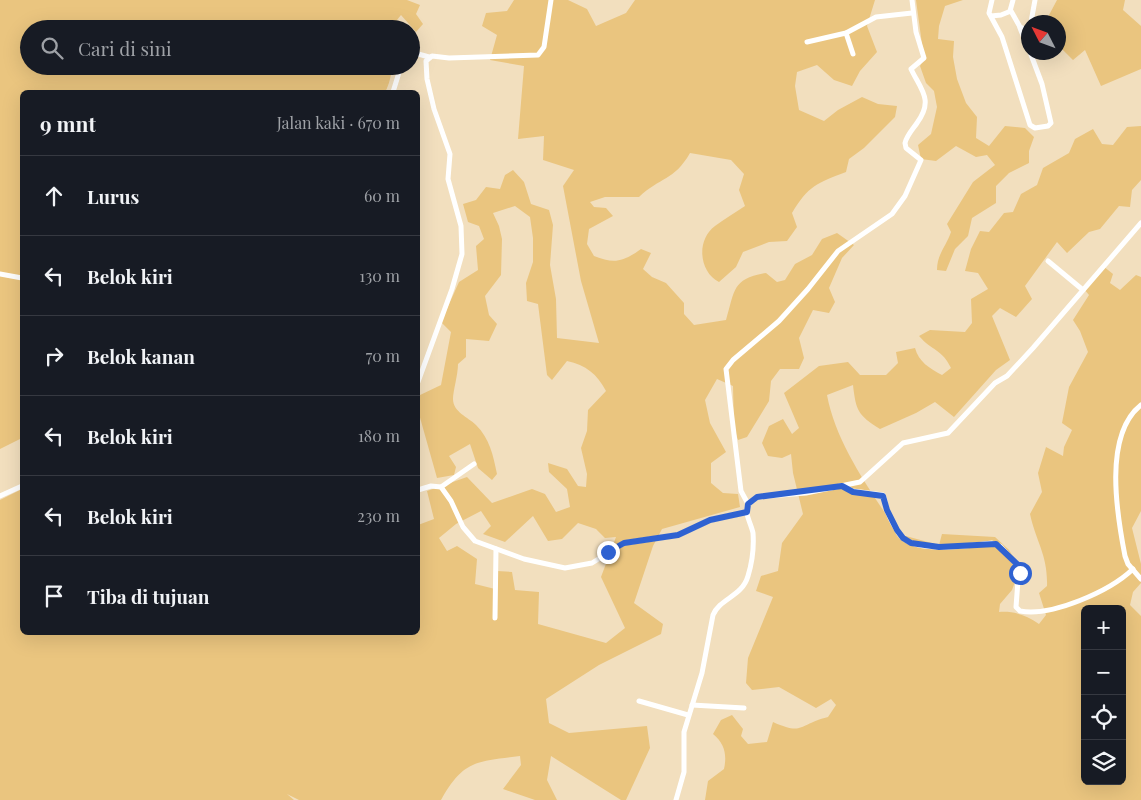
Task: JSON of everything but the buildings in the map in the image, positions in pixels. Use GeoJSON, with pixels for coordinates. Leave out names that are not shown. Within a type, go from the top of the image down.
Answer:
{"type":"FeatureCollection","features":[{"type":"Feature","properties":{"kind":"street"},"geometry":{"type":"LineString","coordinates":[[420,54],[429,57],[538,55],[544,47],[551,0]]}},
{"type":"Feature","properties":{"kind":"street"},"geometry":{"type":"LineString","coordinates":[[676,800],[684,772],[684,732],[702,673],[713,615],[718,607],[742,589],[748,576],[753,540],[747,512],[748,504],[741,491],[726,369],[733,360],[778,321],[808,289],[838,251],[886,219],[905,196],[921,160],[906,148],[905,143],[924,112],[926,103],[921,86],[911,69],[924,58],[912,13],[912,0]]}},
{"type":"Feature","properties":{"kind":"street"},"geometry":{"type":"LineString","coordinates":[[992,0],[989,9],[991,16],[1002,37],[1030,125],[1035,128],[1048,126],[1051,123],[1042,84],[1033,60]]}},
{"type":"Feature","properties":{"kind":"street"},"geometry":{"type":"LineString","coordinates":[[991,16],[1002,15],[1010,11],[1014,0]]}},
{"type":"Feature","properties":{"kind":"street"},"geometry":{"type":"LineString","coordinates":[[1032,15],[1035,0]]}},
{"type":"Feature","properties":{"kind":"street"},"geometry":{"type":"LineString","coordinates":[[1010,11],[1014,14],[1020,27]]}},
{"type":"Feature","properties":{"kind":"street"},"geometry":{"type":"LineString","coordinates":[[807,42],[846,33],[876,17],[912,13]]}},
{"type":"Feature","properties":{"kind":"street"},"geometry":{"type":"LineString","coordinates":[[846,33],[853,54]]}},
{"type":"Feature","properties":{"kind":"street"},"geometry":{"type":"LineString","coordinates":[[420,377],[452,289],[462,254],[461,226],[448,179],[450,154],[434,110],[427,79],[425,63],[429,57]]}},
{"type":"Feature","properties":{"kind":"street"},"geometry":{"type":"LineString","coordinates":[[394,90],[398,75]]}},
{"type":"Feature","properties":{"kind":"street"},"geometry":{"type":"LineString","coordinates":[[748,504],[757,497],[842,486],[863,481],[894,448],[903,443],[939,436],[952,429],[995,383],[1007,376],[1033,348],[1141,223]]}},
{"type":"Feature","properties":{"kind":"street"},"geometry":{"type":"LineString","coordinates":[[1048,261],[1083,290]]}},
{"type":"Feature","properties":{"kind":"street"},"geometry":{"type":"LineString","coordinates":[[0,274],[20,278]]}},
{"type":"Feature","properties":{"kind":"street"},"geometry":{"type":"LineString","coordinates":[[1141,405],[1133,411],[1127,425],[1114,469],[1122,542],[1128,564],[1141,579]]}},
{"type":"Feature","properties":{"kind":"street"},"geometry":{"type":"LineString","coordinates":[[441,488],[474,464]]}},
{"type":"Feature","properties":{"kind":"street"},"geometry":{"type":"LineString","coordinates":[[420,490],[436,486],[441,488],[451,501],[468,534],[475,541],[542,564],[577,567],[592,563],[624,543],[678,535],[710,520],[747,512]]}},
{"type":"Feature","properties":{"kind":"street"},"geometry":{"type":"LineString","coordinates":[[842,486],[853,492],[883,496],[887,510],[897,530],[903,538],[911,543],[939,547],[992,543],[1000,546],[1019,566],[1016,607],[1020,611],[1040,613],[1087,597],[1114,584],[1133,568]]}},
{"type":"Feature","properties":{"kind":"street"},"geometry":{"type":"LineString","coordinates":[[0,496],[20,487]]}},
{"type":"Feature","properties":{"kind":"street"},"geometry":{"type":"LineString","coordinates":[[495,618],[496,549]]}},
{"type":"Feature","properties":{"kind":"street"},"geometry":{"type":"LineString","coordinates":[[639,701],[688,715]]}},
{"type":"Feature","properties":{"kind":"street"},"geometry":{"type":"LineString","coordinates":[[692,705],[744,708]]}},
{"type":"Feature","properties":{"kind":"shaded area"},"geometry":{"type":"Polygon","coordinates":[[[0,0],[407,0],[420,5],[416,14],[423,24],[420,27],[420,20],[405,20],[401,15],[397,20],[20,20],[20,75],[391,75],[386,90],[20,90],[20,439],[0,449],[0,0]]]}},
{"type":"Feature","properties":{"kind":"shaded area"},"geometry":{"type":"Polygon","coordinates":[[[514,0],[568,0],[587,9],[596,26],[626,13],[635,0],[875,0],[867,26],[877,52],[860,71],[852,86],[834,80],[817,65],[797,72],[795,86],[799,110],[824,121],[838,110],[862,97],[878,104],[897,106],[895,117],[864,148],[849,159],[846,172],[820,183],[803,197],[792,213],[797,227],[787,241],[769,242],[743,252],[736,267],[719,282],[707,271],[702,256],[705,239],[709,232],[745,206],[739,190],[744,174],[731,160],[690,153],[678,169],[639,197],[605,197],[590,202],[594,207],[606,208],[613,216],[589,229],[587,244],[594,256],[613,261],[629,257],[641,249],[651,253],[643,269],[652,277],[666,283],[684,303],[684,314],[694,325],[726,320],[734,294],[741,283],[766,273],[777,282],[785,280],[795,264],[812,255],[822,239],[837,233],[854,245],[842,258],[829,288],[835,302],[829,313],[813,310],[799,338],[804,358],[799,369],[780,369],[771,381],[769,401],[747,437],[738,440],[734,428],[733,386],[717,379],[705,400],[710,423],[726,452],[711,463],[711,483],[723,493],[738,494],[740,507],[662,529],[653,546],[634,603],[663,624],[661,634],[599,665],[546,699],[549,723],[569,733],[647,726],[650,748],[626,800],[621,800],[551,756],[547,780],[557,800],[535,800],[503,789],[521,765],[520,756],[473,765],[457,777],[441,800],[299,800],[287,794],[294,800],[0,800],[0,500],[20,490],[20,635],[420,635],[420,524],[434,519],[427,491],[467,477],[492,503],[532,489],[545,494],[556,512],[570,507],[567,489],[549,472],[548,463],[567,469],[578,486],[586,487],[587,474],[581,448],[587,431],[588,410],[606,391],[590,371],[580,365],[567,361],[552,380],[547,375],[538,304],[527,301],[526,283],[533,262],[533,238],[530,217],[515,206],[493,213],[502,239],[501,275],[485,296],[489,315],[497,324],[489,341],[466,339],[466,357],[458,364],[453,396],[455,407],[476,425],[485,436],[497,474],[492,480],[478,468],[470,444],[449,456],[456,467],[454,475],[437,478],[420,418],[420,395],[441,385],[451,332],[441,322],[459,282],[478,270],[476,246],[484,239],[479,226],[468,222],[463,204],[476,200],[486,187],[500,189],[505,175],[513,170],[524,182],[531,204],[549,210],[553,225],[550,265],[556,299],[557,338],[599,343],[581,281],[563,186],[574,170],[543,160],[544,136],[518,139],[524,66],[490,60],[497,35],[482,26],[486,13],[507,11],[514,0]],[[481,511],[456,524],[439,538],[447,551],[457,546],[477,559],[475,584],[495,589],[497,571],[512,572],[515,590],[539,592],[538,624],[606,643],[625,628],[601,577],[616,537],[605,538],[596,529],[578,523],[562,539],[548,541],[533,516],[505,542],[483,534],[491,526],[481,511]]]}},
{"type":"Feature","properties":{"kind":"shaded area"},"geometry":{"type":"Polygon","coordinates":[[[916,0],[963,0],[945,6],[939,26],[938,39],[954,41],[953,57],[957,79],[966,103],[977,117],[976,138],[989,146],[1005,126],[1025,128],[1034,137],[1029,151],[1029,163],[1009,173],[996,186],[996,203],[972,218],[968,236],[955,249],[946,271],[937,270],[937,264],[951,232],[947,224],[973,182],[995,165],[987,155],[976,157],[956,146],[936,161],[921,159],[918,145],[931,134],[937,107],[934,91],[926,83],[920,66],[924,59],[916,0]]]}},
{"type":"Feature","properties":{"kind":"shaded area"},"geometry":{"type":"Polygon","coordinates":[[[1057,0],[1125,0],[1123,10],[1141,26],[1141,69],[1101,86],[1085,50],[1073,60],[1066,53],[1066,15],[1049,15],[1057,0]]]}},
{"type":"Feature","properties":{"kind":"shaded area"},"geometry":{"type":"Polygon","coordinates":[[[1141,126],[1141,180],[1132,190],[1130,207],[1119,206],[1100,229],[1089,232],[1067,253],[1057,242],[1025,286],[1032,299],[1016,317],[1000,308],[992,316],[1010,360],[996,370],[954,417],[935,402],[916,413],[880,429],[859,412],[855,401],[853,385],[827,395],[831,413],[845,447],[864,481],[895,528],[902,535],[939,545],[942,534],[995,537],[1009,550],[1020,568],[1012,590],[1000,604],[999,612],[1020,614],[1039,624],[1046,615],[1039,593],[1047,586],[1047,575],[1044,557],[1030,514],[1042,492],[1038,473],[1046,447],[1063,456],[1064,447],[1072,430],[1062,423],[1069,387],[1088,352],[1080,331],[1073,320],[1089,295],[1084,289],[1103,266],[1113,274],[1110,283],[1120,290],[1136,275],[1141,277],[1141,511],[1132,528],[1141,564],[1141,583],[1133,592],[1130,605],[1141,616],[1141,800],[705,800],[708,781],[724,769],[723,746],[713,734],[721,720],[732,715],[743,729],[741,736],[748,744],[767,742],[773,722],[791,728],[801,727],[828,717],[836,705],[831,699],[816,708],[779,687],[752,690],[746,683],[748,658],[773,597],[756,591],[761,576],[778,571],[782,543],[803,514],[793,473],[791,454],[782,458],[768,456],[762,443],[769,426],[783,419],[792,434],[799,428],[784,393],[819,366],[848,362],[860,375],[886,375],[898,363],[896,352],[915,348],[925,364],[942,375],[951,368],[948,362],[919,336],[930,330],[965,332],[972,323],[971,299],[988,289],[978,273],[965,271],[971,249],[980,231],[989,232],[1004,213],[1013,212],[1021,194],[1037,185],[1043,168],[1069,153],[1075,139],[1093,129],[1102,144],[1113,145],[1127,127],[1141,126]]]}},
{"type":"Feature","properties":{"kind":"route"},"geometry":{"type":"LineString","coordinates":[[608,552],[624,543],[678,535],[688,532],[710,520],[747,512],[748,504],[757,497],[806,493],[842,486],[853,492],[880,494],[883,496],[889,516],[900,535],[911,543],[939,547],[996,544],[1019,566],[1020,573]]}}]}
